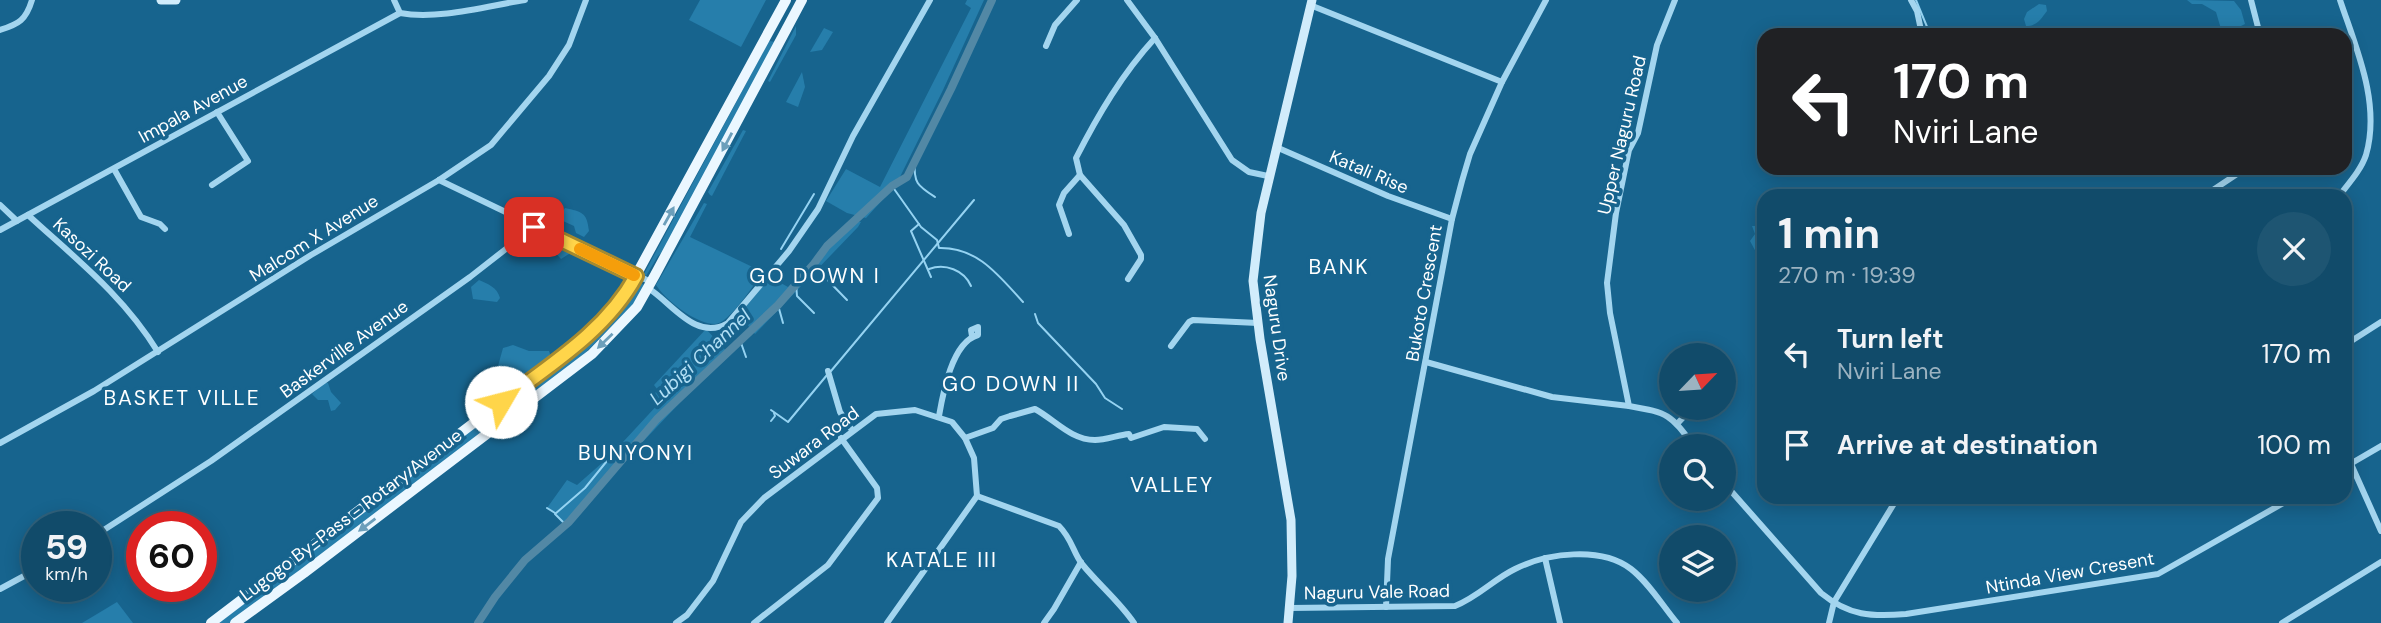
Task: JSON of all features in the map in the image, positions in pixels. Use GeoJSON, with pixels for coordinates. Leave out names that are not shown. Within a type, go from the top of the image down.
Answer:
{"type":"FeatureCollection","features":[{"type":"Feature","properties":{"kind":"main road","name":"Lugogo By-Pass - Rotary Avenue"},"geometry":{"type":"LineString","coordinates":[[211,623],[580,342],[619,303],[786,0]]}},
{"type":"Feature","properties":{"kind":"main road","name":"Lugogo By-Pass - Rotary Avenue"},"geometry":{"type":"LineString","coordinates":[[235,623],[592,354],[637,307],[802,0]]}},
{"type":"Feature","properties":{"kind":"main road"},"geometry":{"type":"LineString","coordinates":[[767,35],[773,40],[780,40]]}},
{"type":"Feature","properties":{"kind":"street"},"geometry":{"type":"LineString","coordinates":[[0,30],[22,21],[29,12],[32,0]]}},
{"type":"Feature","properties":{"kind":"street"},"geometry":{"type":"LineString","coordinates":[[161,0],[176,0]]}},
{"type":"Feature","properties":{"kind":"street"},"geometry":{"type":"LineString","coordinates":[[394,0],[400,13],[429,15],[525,0]]}},
{"type":"Feature","properties":{"kind":"street","name":"Malcom X Avenue"},"geometry":{"type":"LineString","coordinates":[[2,442],[158,352],[345,234],[439,180],[491,145],[521,112],[569,46],[586,0]]}},
{"type":"Feature","properties":{"kind":"street"},"geometry":{"type":"LineString","coordinates":[[439,180],[636,276],[675,311],[700,327],[710,329],[728,323],[789,251],[818,209],[865,114],[930,0]]}},
{"type":"Feature","properties":{"kind":"street"},"geometry":{"type":"LineString","coordinates":[[1046,46],[1055,25],[1077,0]]}},
{"type":"Feature","properties":{"kind":"street"},"geometry":{"type":"LineString","coordinates":[[1128,0],[1232,160],[1249,172],[1268,176]]}},
{"type":"Feature","properties":{"kind":"street","name":"Bukoto Crescent"},"geometry":{"type":"LineString","coordinates":[[1386,607],[1388,559],[1452,219],[1470,154],[1502,82],[1546,0]]}},
{"type":"Feature","properties":{"kind":"street","name":"Upper Naguru Road"},"geometry":{"type":"LineString","coordinates":[[1629,406],[1610,313],[1607,284],[1616,213],[1629,150],[1638,133],[1657,45],[1675,0]]}},
{"type":"Feature","properties":{"kind":"street"},"geometry":{"type":"LineString","coordinates":[[1911,0],[1917,11],[1921,28]]}},
{"type":"Feature","properties":{"kind":"street"},"geometry":{"type":"LineString","coordinates":[[2252,0],[2258,28]]}},
{"type":"Feature","properties":{"kind":"street"},"geometry":{"type":"LineString","coordinates":[[2340,0],[2349,28]]}},
{"type":"Feature","properties":{"kind":"street"},"geometry":{"type":"LineString","coordinates":[[1311,2],[1502,82]]}},
{"type":"Feature","properties":{"kind":"street","name":"Naguru Drive"},"geometry":{"type":"LineString","coordinates":[[1288,623],[1293,546],[1291,520],[1253,281],[1254,256],[1268,176],[1311,2]]}},
{"type":"Feature","properties":{"kind":"street","name":"Impala Avenue"},"geometry":{"type":"LineString","coordinates":[[0,230],[400,13]]}},
{"type":"Feature","properties":{"kind":"street"},"geometry":{"type":"LineString","coordinates":[[2345,189],[2358,172],[2366,155],[2370,113],[2369,91],[2352,36]]}},
{"type":"Feature","properties":{"kind":"street"},"geometry":{"type":"LineString","coordinates":[[1128,279],[1142,259],[1141,255],[1124,225],[1080,175],[1076,158],[1091,128],[1137,57],[1155,38]]}},
{"type":"Feature","properties":{"kind":"street"},"geometry":{"type":"LineString","coordinates":[[212,186],[248,161],[217,112]]}},
{"type":"Feature","properties":{"kind":"street","name":"Katali Rise"},"geometry":{"type":"LineString","coordinates":[[1276,147],[1376,191],[1452,219]]}},
{"type":"Feature","properties":{"kind":"street"},"geometry":{"type":"LineString","coordinates":[[114,169],[141,217],[160,224],[165,229]]}},
{"type":"Feature","properties":{"kind":"street"},"geometry":{"type":"LineString","coordinates":[[1069,234],[1059,205],[1064,193],[1080,175]]}},
{"type":"Feature","properties":{"kind":"street"},"geometry":{"type":"LineString","coordinates":[[2214,189],[2236,175]]}},
{"type":"Feature","properties":{"kind":"street"},"geometry":{"type":"LineString","coordinates":[[0,205],[18,221]]}},
{"type":"Feature","properties":{"kind":"street","name":"Kasozi Road"},"geometry":{"type":"LineString","coordinates":[[28,215],[110,289],[140,324],[158,352]]}},
{"type":"Feature","properties":{"kind":"street","name":"Baskerville Avenue"},"geometry":{"type":"LineString","coordinates":[[112,525],[211,461],[470,276],[534,227]]}},
{"type":"Feature","properties":{"kind":"street"},"geometry":{"type":"LineString","coordinates":[[1171,346],[1193,320],[1258,323]]}},
{"type":"Feature","properties":{"kind":"street"},"geometry":{"type":"LineString","coordinates":[[2352,341],[2381,323]]}},
{"type":"Feature","properties":{"kind":"street"},"geometry":{"type":"LineString","coordinates":[[887,623],[977,496],[977,469],[965,438],[952,422],[939,416],[954,360],[972,336]]}},
{"type":"Feature","properties":{"kind":"street"},"geometry":{"type":"LineString","coordinates":[[1426,362],[1552,397],[1664,413],[1685,434]]}},
{"type":"Feature","properties":{"kind":"street"},"geometry":{"type":"LineString","coordinates":[[828,371],[840,412],[852,430]]}},
{"type":"Feature","properties":{"kind":"street","name":"Suwara Road"},"geometry":{"type":"LineString","coordinates":[[676,623],[687,615],[712,581],[741,522],[764,498],[877,414],[915,410],[939,416]]}},
{"type":"Feature","properties":{"kind":"street"},"geometry":{"type":"LineString","coordinates":[[965,438],[993,428],[1001,419],[1035,410],[1076,438],[1097,440],[1129,434],[1131,438],[1164,427],[1197,429],[1205,439]]}},
{"type":"Feature","properties":{"kind":"street"},"geometry":{"type":"LineString","coordinates":[[1677,424],[1681,420]]}},
{"type":"Feature","properties":{"kind":"street"},"geometry":{"type":"LineString","coordinates":[[0,433],[2,442]]}},
{"type":"Feature","properties":{"kind":"street"},"geometry":{"type":"LineString","coordinates":[[754,623],[828,565],[878,498],[877,488],[841,439]]}},
{"type":"Feature","properties":{"kind":"street"},"geometry":{"type":"LineString","coordinates":[[2352,464],[2381,446]]}},
{"type":"Feature","properties":{"kind":"street"},"geometry":{"type":"LineString","coordinates":[[2352,474],[2381,531]]}},
{"type":"Feature","properties":{"kind":"street"},"geometry":{"type":"LineString","coordinates":[[977,496],[1059,526],[1069,535],[1081,562],[1122,604],[1135,623]]}},
{"type":"Feature","properties":{"kind":"street"},"geometry":{"type":"LineString","coordinates":[[1736,497],[1811,582],[1834,602]]}},
{"type":"Feature","properties":{"kind":"street"},"geometry":{"type":"LineString","coordinates":[[1829,623],[1834,602],[1895,504]]}},
{"type":"Feature","properties":{"kind":"street","name":"Ntinda View Cresent"},"geometry":{"type":"LineString","coordinates":[[1834,602],[1861,615],[1906,614],[2158,574],[2282,504]]}},
{"type":"Feature","properties":{"kind":"street","name":"Naguru Vale Road"},"geometry":{"type":"LineString","coordinates":[[1290,608],[1455,606],[1476,596],[1515,569],[1545,558],[1592,555],[1628,567],[1643,580],[1677,623]]}},
{"type":"Feature","properties":{"kind":"street"},"geometry":{"type":"LineString","coordinates":[[1545,558],[1560,623]]}},
{"type":"Feature","properties":{"kind":"street"},"geometry":{"type":"LineString","coordinates":[[1044,623],[1081,562]]}},
{"type":"Feature","properties":{"kind":"street"},"geometry":{"type":"LineString","coordinates":[[2282,623],[2381,562]]}},
{"type":"Feature","properties":{"kind":"street"},"geometry":{"type":"LineString","coordinates":[[0,589],[21,578]]}},
{"type":"Feature","properties":{"kind":"shaded area"},"geometry":{"type":"Polygon","coordinates":[[[700,0],[766,0],[741,47],[689,20],[700,0]]]}},
{"type":"Feature","properties":{"kind":"shaded area"},"geometry":{"type":"Polygon","coordinates":[[[967,0],[984,0],[896,185],[866,218],[847,213],[826,201],[846,169],[880,187],[971,8],[965,4],[967,0]]]}},
{"type":"Feature","properties":{"kind":"shaded area"},"geometry":{"type":"Polygon","coordinates":[[[2187,0],[2234,1],[2241,10],[2245,24],[2237,28],[2221,28],[2216,12],[2202,4],[2192,4],[2187,0]]]}},
{"type":"Feature","properties":{"kind":"shaded area"},"geometry":{"type":"Polygon","coordinates":[[[2039,4],[2046,5],[2047,11],[2036,23],[2026,26],[2024,19],[2027,12],[2039,4]]]}},
{"type":"Feature","properties":{"kind":"shaded area"},"geometry":{"type":"Polygon","coordinates":[[[796,26],[796,35],[770,82],[768,81],[796,26]]]}},
{"type":"Feature","properties":{"kind":"shaded area"},"geometry":{"type":"Polygon","coordinates":[[[824,28],[833,32],[822,50],[810,52],[824,28]]]}},
{"type":"Feature","properties":{"kind":"shaded area"},"geometry":{"type":"Polygon","coordinates":[[[769,41],[776,42],[668,246],[658,256],[646,276],[644,274],[769,41]]]}},
{"type":"Feature","properties":{"kind":"shaded area"},"geometry":{"type":"Polygon","coordinates":[[[802,72],[805,87],[798,107],[786,102],[802,72]]]}},
{"type":"Feature","properties":{"kind":"shaded area"},"geometry":{"type":"Polygon","coordinates":[[[743,130],[746,131],[712,196],[708,192],[743,130]]]}},
{"type":"Feature","properties":{"kind":"shaded area"},"geometry":{"type":"Polygon","coordinates":[[[704,203],[707,204],[690,237],[763,272],[734,311],[715,324],[689,315],[671,302],[656,285],[704,203]]]}},
{"type":"Feature","properties":{"kind":"shaded area"},"geometry":{"type":"Polygon","coordinates":[[[565,208],[585,216],[589,231],[584,237],[576,233],[574,226],[563,221],[560,215],[565,208]]]}},
{"type":"Feature","properties":{"kind":"shaded area"},"geometry":{"type":"Polygon","coordinates":[[[855,221],[861,222],[858,227],[755,334],[739,315],[770,277],[788,287],[840,231],[855,221]]]}},
{"type":"Feature","properties":{"kind":"shaded area"},"geometry":{"type":"Polygon","coordinates":[[[1752,226],[1757,226],[1757,254],[1750,241],[1755,234],[1752,226]]]}},
{"type":"Feature","properties":{"kind":"shaded area"},"geometry":{"type":"Polygon","coordinates":[[[557,241],[569,247],[572,252],[561,259],[553,250],[553,242],[557,241]]]}},
{"type":"Feature","properties":{"kind":"shaded area"},"geometry":{"type":"Polygon","coordinates":[[[479,280],[497,291],[500,298],[497,302],[473,299],[471,287],[479,280]]]}},
{"type":"Feature","properties":{"kind":"shaded area"},"geometry":{"type":"Polygon","coordinates":[[[639,283],[645,285],[632,306],[580,358],[231,623],[218,623],[428,463],[431,465],[467,438],[465,434],[605,326],[639,283]]]}},
{"type":"Feature","properties":{"kind":"shaded area"},"geometry":{"type":"Polygon","coordinates":[[[706,329],[730,355],[690,392],[565,524],[547,508],[567,480],[577,485],[610,456],[661,401],[655,394],[657,389],[654,385],[706,329]]]}},
{"type":"Feature","properties":{"kind":"shaded area"},"geometry":{"type":"Polygon","coordinates":[[[513,345],[529,351],[549,351],[551,357],[540,370],[524,375],[515,368],[510,374],[498,366],[503,348],[513,345]]]}},
{"type":"Feature","properties":{"kind":"shaded area"},"geometry":{"type":"Polygon","coordinates":[[[323,383],[328,383],[331,392],[341,403],[335,410],[331,411],[328,400],[318,400],[312,394],[323,383]]]}},
{"type":"Feature","properties":{"kind":"shaded area"},"geometry":{"type":"Polygon","coordinates":[[[117,602],[133,623],[82,623],[117,602]]]}},
{"type":"Feature","properties":{"kind":"waterway","name":"Lubigi Channel"},"geometry":{"type":"LineString","coordinates":[[478,623],[525,560],[569,522],[657,419],[778,305],[827,246],[892,186],[907,177],[992,0]]}},
{"type":"Feature","properties":{"kind":"waterway"},"geometry":{"type":"LineString","coordinates":[[1916,0],[1928,28]]}},
{"type":"Feature","properties":{"kind":"waterway"},"geometry":{"type":"LineString","coordinates":[[915,161],[918,183],[935,197]]}},
{"type":"Feature","properties":{"kind":"waterway"},"geometry":{"type":"LineString","coordinates":[[892,186],[921,227],[937,240],[939,248],[965,252],[987,265],[1023,302]]}},
{"type":"Feature","properties":{"kind":"waterway"},"geometry":{"type":"LineString","coordinates":[[781,249],[814,194]]}},
{"type":"Feature","properties":{"kind":"waterway"},"geometry":{"type":"LineString","coordinates":[[831,371],[974,200]]}},
{"type":"Feature","properties":{"kind":"waterway"},"geometry":{"type":"LineString","coordinates":[[919,224],[911,231],[931,277]]}},
{"type":"Feature","properties":{"kind":"waterway"},"geometry":{"type":"LineString","coordinates":[[813,265],[847,300]]}},
{"type":"Feature","properties":{"kind":"waterway"},"geometry":{"type":"LineString","coordinates":[[929,269],[953,269],[964,276],[971,286]]}},
{"type":"Feature","properties":{"kind":"waterway"},"geometry":{"type":"LineString","coordinates":[[796,284],[797,296],[814,313]]}},
{"type":"Feature","properties":{"kind":"waterway"},"geometry":{"type":"LineString","coordinates":[[778,305],[783,323]]}},
{"type":"Feature","properties":{"kind":"waterway"},"geometry":{"type":"LineString","coordinates":[[1035,314],[1038,323],[1096,384],[1105,398],[1122,409]]}},
{"type":"Feature","properties":{"kind":"waterway"},"geometry":{"type":"LineString","coordinates":[[740,340],[746,357]]}},
{"type":"Feature","properties":{"kind":"waterway"},"geometry":{"type":"LineString","coordinates":[[771,410],[788,422],[827,375]]}},
{"type":"Feature","properties":{"kind":"waterway"},"geometry":{"type":"LineString","coordinates":[[771,421],[774,413]]}},
{"type":"Feature","properties":{"kind":"waterway"},"geometry":{"type":"LineString","coordinates":[[569,522],[565,524],[555,514],[585,488],[611,456]]}},
{"type":"Feature","properties":{"kind":"waterway"},"geometry":{"type":"LineString","coordinates":[[547,508],[555,513]]}},
{"type":"Feature","properties":{"kind":"slow traffic"},"geometry":{"type":"LineString","coordinates":[[580,249],[634,275]]}},
{"type":"Feature","properties":{"kind":"district","name":"BANK"},"geometry":{"type":"Point","coordinates":[1339,267]}},
{"type":"Feature","properties":{"kind":"district","name":"GO DOWN I"},"geometry":{"type":"Point","coordinates":[815,276]}},
{"type":"Feature","properties":{"kind":"district","name":"GO DOWN II"},"geometry":{"type":"Point","coordinates":[1011,384]}},
{"type":"Feature","properties":{"kind":"district","name":"BASKET VILLE"},"geometry":{"type":"Point","coordinates":[182,398]}},
{"type":"Feature","properties":{"kind":"district","name":"BUNYONYI"},"geometry":{"type":"Point","coordinates":[636,453]}},
{"type":"Feature","properties":{"kind":"district","name":"VALLEY"},"geometry":{"type":"Point","coordinates":[1172,485]}},
{"type":"Feature","properties":{"kind":"district","name":"KATALE III"},"geometry":{"type":"Point","coordinates":[942,560]}},
{"type":"Feature","properties":{"kind":"route"},"geometry":{"type":"LineString","coordinates":[[501,402],[580,342],[606,318],[636,276],[534,227]]}}]}
